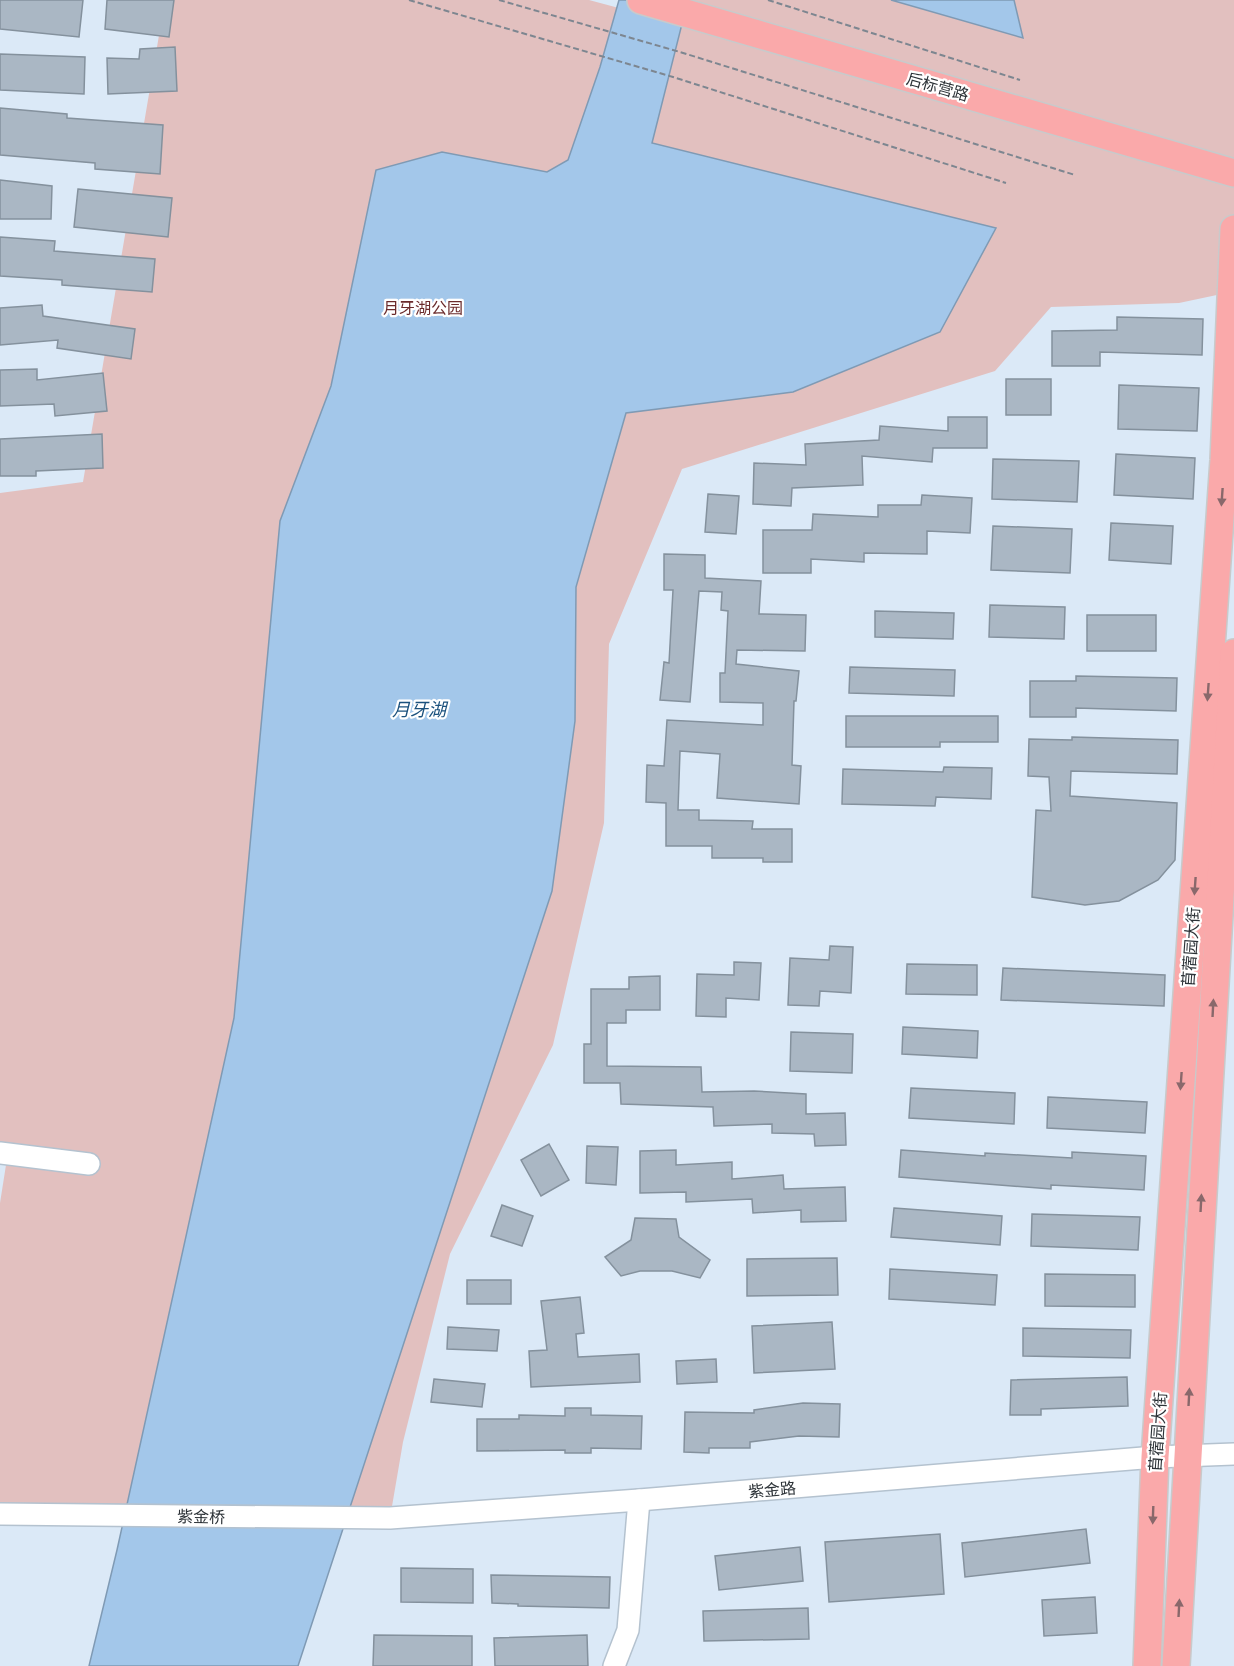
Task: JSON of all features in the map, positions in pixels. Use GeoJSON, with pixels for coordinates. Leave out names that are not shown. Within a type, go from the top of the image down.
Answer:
{"type":"FeatureCollection","features":[{"type":"Feature","properties":{"kind":"main road","name":"后标营路"},"geometry":{"type":"LineString","coordinates":[[641,0],[1234,173]]}},
{"type":"Feature","properties":{"kind":"main road","name":"苜蓿园大街"},"geometry":{"type":"LineString","coordinates":[[1147,1666],[1155,1457],[1224,460],[1234,229]]}},
{"type":"Feature","properties":{"kind":"main road","name":"苜蓿园大街"},"geometry":{"type":"LineString","coordinates":[[1176,1666],[1186,1456],[1234,653]]}},
{"type":"Feature","properties":{"kind":"street"},"geometry":{"type":"LineString","coordinates":[[0,1153],[89,1164]]}},
{"type":"Feature","properties":{"kind":"street","name":"紫金路"},"geometry":{"type":"LineString","coordinates":[[390,1518],[639,1500],[1155,1457],[1234,1454]]}},
{"type":"Feature","properties":{"kind":"street"},"geometry":{"type":"LineString","coordinates":[[614,1666],[628,1630],[639,1500]]}},
{"type":"Feature","properties":{"kind":"street","name":"紫金桥"},"geometry":{"type":"LineString","coordinates":[[6,1514],[390,1518]]}},
{"type":"Feature","properties":{"kind":"path"},"geometry":{"type":"LineString","coordinates":[[409,0],[673,77],[1006,183]]}},
{"type":"Feature","properties":{"kind":"path"},"geometry":{"type":"LineString","coordinates":[[499,0],[680,52],[1075,175]]}},
{"type":"Feature","properties":{"kind":"path"},"geometry":{"type":"LineString","coordinates":[[768,0],[1020,80]]}},
{"type":"Feature","properties":{"kind":"green space","name":"月牙湖公园"},"geometry":{"type":"Polygon","coordinates":[[[165,0],[589,0],[1196,163],[641,0],[1234,0],[1234,229],[1231,292],[1179,303],[1051,307],[995,371],[682,469],[609,644],[604,823],[553,1045],[450,1254],[403,1442],[390,1518],[0,1514],[0,1203],[6,1165],[0,1144],[0,493],[83,482],[165,0]]]}},
{"type":"Feature","properties":{"kind":"water","name":"月牙湖"},"geometry":{"type":"Polygon","coordinates":[[[619,0],[688,0],[652,143],[996,228],[940,332],[793,392],[626,413],[576,587],[575,721],[552,891],[298,1666],[89,1666],[117,1550],[234,1018],[280,521],[331,386],[376,170],[442,152],[547,172],[568,160],[600,67],[619,0]]]}},
{"type":"Feature","properties":{"kind":"water"},"geometry":{"type":"Polygon","coordinates":[[[891,0],[1014,0],[1023,38],[891,0]]]}},
{"type":"Feature","properties":{"kind":"building"},"geometry":{"type":"Polygon","coordinates":[[[0,0],[83,0],[79,37],[0,29],[0,0]]]}},
{"type":"Feature","properties":{"kind":"building"},"geometry":{"type":"Polygon","coordinates":[[[107,0],[174,0],[169,37],[105,29],[107,0]]]}},
{"type":"Feature","properties":{"kind":"building"},"geometry":{"type":"Polygon","coordinates":[[[175,47],[177,91],[108,94],[107,58],[139,59],[140,49],[175,47]]]}},
{"type":"Feature","properties":{"kind":"building"},"geometry":{"type":"Polygon","coordinates":[[[0,54],[85,57],[84,94],[0,90],[0,54]]]}},
{"type":"Feature","properties":{"kind":"building"},"geometry":{"type":"Polygon","coordinates":[[[0,108],[67,114],[67,118],[163,125],[160,174],[95,169],[95,163],[0,155],[0,108]]]}},
{"type":"Feature","properties":{"kind":"building"},"geometry":{"type":"Polygon","coordinates":[[[0,180],[52,186],[51,219],[0,219],[0,180]]]}},
{"type":"Feature","properties":{"kind":"building"},"geometry":{"type":"Polygon","coordinates":[[[78,189],[172,198],[168,237],[74,227],[78,189]]]}},
{"type":"Feature","properties":{"kind":"building"},"geometry":{"type":"Polygon","coordinates":[[[0,237],[55,241],[54,251],[155,259],[152,292],[62,285],[62,280],[0,276],[0,237]]]}},
{"type":"Feature","properties":{"kind":"building"},"geometry":{"type":"Polygon","coordinates":[[[42,305],[43,316],[135,329],[131,359],[57,348],[58,340],[0,345],[0,308],[42,305]]]}},
{"type":"Feature","properties":{"kind":"building"},"geometry":{"type":"Polygon","coordinates":[[[1117,317],[1203,319],[1202,355],[1100,352],[1100,366],[1052,366],[1052,331],[1117,330],[1117,317]]]}},
{"type":"Feature","properties":{"kind":"building"},"geometry":{"type":"Polygon","coordinates":[[[37,369],[37,380],[103,373],[107,411],[55,416],[54,404],[0,406],[0,370],[37,369]]]}},
{"type":"Feature","properties":{"kind":"building"},"geometry":{"type":"Polygon","coordinates":[[[1006,379],[1051,379],[1051,415],[1006,415],[1006,379]]]}},
{"type":"Feature","properties":{"kind":"building"},"geometry":{"type":"Polygon","coordinates":[[[1119,385],[1199,388],[1197,431],[1118,429],[1119,385]]]}},
{"type":"Feature","properties":{"kind":"building"},"geometry":{"type":"Polygon","coordinates":[[[948,417],[987,417],[987,448],[933,448],[932,462],[862,456],[863,485],[792,488],[791,506],[753,504],[754,463],[806,465],[805,444],[879,440],[880,426],[948,431],[948,417]]]}},
{"type":"Feature","properties":{"kind":"building"},"geometry":{"type":"Polygon","coordinates":[[[102,434],[103,468],[36,471],[36,476],[0,476],[0,439],[102,434]]]}},
{"type":"Feature","properties":{"kind":"building"},"geometry":{"type":"Polygon","coordinates":[[[1116,454],[1195,458],[1193,499],[1114,495],[1116,454]]]}},
{"type":"Feature","properties":{"kind":"building"},"geometry":{"type":"Polygon","coordinates":[[[993,459],[1079,461],[1077,502],[992,499],[993,459]]]}},
{"type":"Feature","properties":{"kind":"building"},"geometry":{"type":"Polygon","coordinates":[[[708,494],[739,496],[736,534],[705,532],[708,494]]]}},
{"type":"Feature","properties":{"kind":"building"},"geometry":{"type":"Polygon","coordinates":[[[922,495],[972,498],[970,533],[927,531],[927,554],[864,553],[864,562],[811,559],[811,573],[763,573],[763,530],[812,530],[813,514],[878,517],[878,505],[921,505],[922,495]]]}},
{"type":"Feature","properties":{"kind":"building"},"geometry":{"type":"Polygon","coordinates":[[[1111,523],[1173,526],[1171,564],[1109,560],[1111,523]]]}},
{"type":"Feature","properties":{"kind":"building"},"geometry":{"type":"Polygon","coordinates":[[[993,526],[1072,529],[1070,573],[991,570],[993,526]]]}},
{"type":"Feature","properties":{"kind":"building"},"geometry":{"type":"Polygon","coordinates":[[[664,554],[705,555],[705,578],[761,581],[759,614],[806,615],[805,651],[737,650],[736,664],[799,671],[796,701],[794,701],[792,765],[801,766],[799,804],[717,798],[720,754],[680,751],[678,810],[699,810],[699,820],[753,821],[752,829],[792,829],[792,862],[763,862],[763,858],[712,858],[712,846],[666,846],[666,803],[646,802],[647,765],[664,766],[667,720],[763,725],[763,703],[720,702],[720,673],[725,673],[728,611],[721,610],[722,592],[699,591],[690,702],[660,700],[664,662],[669,663],[673,590],[664,590],[664,554]]]}},
{"type":"Feature","properties":{"kind":"building"},"geometry":{"type":"Polygon","coordinates":[[[990,605],[1065,607],[1064,639],[989,637],[990,605]]]}},
{"type":"Feature","properties":{"kind":"building"},"geometry":{"type":"Polygon","coordinates":[[[875,611],[954,613],[953,639],[875,637],[875,611]]]}},
{"type":"Feature","properties":{"kind":"building"},"geometry":{"type":"Polygon","coordinates":[[[1087,615],[1156,615],[1156,651],[1087,651],[1087,615]]]}},
{"type":"Feature","properties":{"kind":"building"},"geometry":{"type":"Polygon","coordinates":[[[850,667],[955,670],[954,696],[849,693],[850,667]]]}},
{"type":"Feature","properties":{"kind":"building"},"geometry":{"type":"Polygon","coordinates":[[[1076,676],[1177,678],[1176,711],[1076,708],[1076,717],[1030,717],[1030,681],[1076,681],[1076,676]]]}},
{"type":"Feature","properties":{"kind":"building"},"geometry":{"type":"Polygon","coordinates":[[[846,716],[998,716],[998,742],[940,742],[940,747],[846,747],[846,716]]]}},
{"type":"Feature","properties":{"kind":"building"},"geometry":{"type":"Polygon","coordinates":[[[1072,737],[1178,740],[1177,774],[1071,771],[1070,796],[1177,803],[1175,860],[1158,880],[1119,901],[1085,905],[1032,897],[1036,810],[1051,811],[1049,777],[1028,776],[1029,739],[1072,740],[1072,737]]]}},
{"type":"Feature","properties":{"kind":"building"},"geometry":{"type":"Polygon","coordinates":[[[944,767],[992,768],[991,799],[936,797],[935,806],[842,804],[843,769],[943,772],[944,767]]]}},
{"type":"Feature","properties":{"kind":"building"},"geometry":{"type":"Polygon","coordinates":[[[830,946],[853,947],[851,993],[820,991],[819,1006],[788,1005],[790,958],[829,960],[830,946]]]}},
{"type":"Feature","properties":{"kind":"building"},"geometry":{"type":"Polygon","coordinates":[[[734,962],[761,963],[759,1000],[726,998],[726,1017],[696,1016],[697,974],[734,975],[734,962]]]}},
{"type":"Feature","properties":{"kind":"building"},"geometry":{"type":"Polygon","coordinates":[[[907,964],[977,965],[977,995],[906,994],[907,964]]]}},
{"type":"Feature","properties":{"kind":"building"},"geometry":{"type":"Polygon","coordinates":[[[1003,968],[1165,975],[1164,1006],[1001,1000],[1003,968]]]}},
{"type":"Feature","properties":{"kind":"building"},"geometry":{"type":"Polygon","coordinates":[[[660,976],[660,1010],[626,1010],[626,1023],[607,1023],[607,1066],[701,1067],[702,1092],[754,1091],[806,1094],[806,1114],[845,1113],[846,1145],[815,1146],[814,1134],[772,1133],[772,1124],[714,1126],[713,1107],[621,1104],[620,1083],[584,1083],[584,1044],[591,1044],[591,989],[629,989],[629,977],[660,976]]]}},
{"type":"Feature","properties":{"kind":"building"},"geometry":{"type":"Polygon","coordinates":[[[903,1027],[978,1031],[977,1058],[902,1054],[903,1027]]]}},
{"type":"Feature","properties":{"kind":"building"},"geometry":{"type":"Polygon","coordinates":[[[791,1032],[853,1034],[852,1073],[790,1071],[791,1032]]]}},
{"type":"Feature","properties":{"kind":"building"},"geometry":{"type":"Polygon","coordinates":[[[911,1088],[1015,1093],[1014,1124],[909,1118],[911,1088]]]}},
{"type":"Feature","properties":{"kind":"building"},"geometry":{"type":"Polygon","coordinates":[[[1048,1097],[1147,1102],[1145,1133],[1047,1128],[1048,1097]]]}},
{"type":"Feature","properties":{"kind":"building"},"geometry":{"type":"Polygon","coordinates":[[[549,1144],[569,1180],[541,1196],[521,1160],[549,1144]]]}},
{"type":"Feature","properties":{"kind":"building"},"geometry":{"type":"Polygon","coordinates":[[[587,1146],[618,1147],[616,1185],[586,1183],[587,1146]]]}},
{"type":"Feature","properties":{"kind":"building"},"geometry":{"type":"Polygon","coordinates":[[[676,1150],[676,1165],[732,1162],[732,1179],[783,1175],[784,1189],[845,1187],[846,1221],[801,1222],[801,1210],[753,1213],[752,1199],[686,1202],[686,1192],[640,1193],[640,1151],[676,1150]]]}},
{"type":"Feature","properties":{"kind":"building"},"geometry":{"type":"Polygon","coordinates":[[[901,1150],[985,1156],[985,1153],[1072,1158],[1072,1152],[1146,1156],[1144,1190],[1051,1185],[1051,1189],[899,1177],[901,1150]]]}},
{"type":"Feature","properties":{"kind":"building"},"geometry":{"type":"Polygon","coordinates":[[[502,1205],[533,1216],[522,1246],[491,1236],[502,1205]]]}},
{"type":"Feature","properties":{"kind":"building"},"geometry":{"type":"Polygon","coordinates":[[[894,1208],[1002,1216],[1000,1245],[891,1237],[894,1208]]]}},
{"type":"Feature","properties":{"kind":"building"},"geometry":{"type":"Polygon","coordinates":[[[1032,1214],[1140,1217],[1138,1250],[1031,1246],[1032,1214]]]}},
{"type":"Feature","properties":{"kind":"building"},"geometry":{"type":"Polygon","coordinates":[[[635,1218],[676,1219],[679,1237],[710,1260],[700,1278],[672,1271],[640,1271],[621,1276],[605,1257],[631,1240],[635,1218]]]}},
{"type":"Feature","properties":{"kind":"building"},"geometry":{"type":"Polygon","coordinates":[[[837,1258],[838,1295],[747,1296],[747,1259],[837,1258]]]}},
{"type":"Feature","properties":{"kind":"building"},"geometry":{"type":"Polygon","coordinates":[[[890,1269],[997,1275],[995,1305],[889,1299],[890,1269]]]}},
{"type":"Feature","properties":{"kind":"building"},"geometry":{"type":"Polygon","coordinates":[[[1045,1274],[1135,1275],[1135,1307],[1045,1306],[1045,1274]]]}},
{"type":"Feature","properties":{"kind":"building"},"geometry":{"type":"Polygon","coordinates":[[[467,1280],[511,1280],[511,1304],[467,1304],[467,1280]]]}},
{"type":"Feature","properties":{"kind":"building"},"geometry":{"type":"Polygon","coordinates":[[[580,1297],[584,1333],[576,1334],[578,1357],[639,1354],[640,1382],[531,1387],[529,1351],[547,1350],[541,1301],[580,1297]]]}},
{"type":"Feature","properties":{"kind":"building"},"geometry":{"type":"Polygon","coordinates":[[[832,1322],[835,1369],[754,1373],[752,1326],[832,1322]]]}},
{"type":"Feature","properties":{"kind":"building"},"geometry":{"type":"Polygon","coordinates":[[[448,1327],[499,1330],[497,1351],[447,1349],[448,1327]]]}},
{"type":"Feature","properties":{"kind":"building"},"geometry":{"type":"Polygon","coordinates":[[[1023,1328],[1131,1330],[1130,1358],[1023,1356],[1023,1328]]]}},
{"type":"Feature","properties":{"kind":"building"},"geometry":{"type":"Polygon","coordinates":[[[716,1359],[717,1382],[677,1384],[676,1361],[716,1359]]]}},
{"type":"Feature","properties":{"kind":"building"},"geometry":{"type":"Polygon","coordinates":[[[1127,1377],[1128,1406],[1041,1409],[1041,1415],[1010,1415],[1011,1380],[1127,1377]]]}},
{"type":"Feature","properties":{"kind":"building"},"geometry":{"type":"Polygon","coordinates":[[[434,1379],[485,1384],[482,1407],[431,1402],[434,1379]]]}},
{"type":"Feature","properties":{"kind":"building"},"geometry":{"type":"Polygon","coordinates":[[[803,1403],[840,1404],[839,1437],[799,1436],[750,1442],[750,1448],[709,1448],[709,1453],[684,1452],[685,1412],[754,1413],[754,1410],[803,1403]]]}},
{"type":"Feature","properties":{"kind":"building"},"geometry":{"type":"Polygon","coordinates":[[[565,1408],[591,1408],[591,1415],[642,1416],[641,1449],[591,1448],[591,1453],[565,1453],[565,1450],[477,1451],[477,1419],[519,1419],[519,1415],[565,1416],[565,1408]]]}},
{"type":"Feature","properties":{"kind":"building"},"geometry":{"type":"Polygon","coordinates":[[[1086,1529],[1090,1563],[965,1577],[962,1543],[1086,1529]]]}},
{"type":"Feature","properties":{"kind":"building"},"geometry":{"type":"Polygon","coordinates":[[[940,1534],[944,1594],[829,1602],[825,1542],[940,1534]]]}},
{"type":"Feature","properties":{"kind":"building"},"geometry":{"type":"Polygon","coordinates":[[[800,1547],[803,1581],[719,1590],[715,1556],[800,1547]]]}},
{"type":"Feature","properties":{"kind":"building"},"geometry":{"type":"Polygon","coordinates":[[[401,1568],[473,1569],[473,1603],[401,1602],[401,1568]]]}},
{"type":"Feature","properties":{"kind":"building"},"geometry":{"type":"Polygon","coordinates":[[[491,1575],[610,1577],[609,1608],[518,1606],[518,1604],[492,1603],[491,1575]]]}},
{"type":"Feature","properties":{"kind":"building"},"geometry":{"type":"Polygon","coordinates":[[[1095,1597],[1097,1633],[1044,1636],[1042,1600],[1095,1597]]]}},
{"type":"Feature","properties":{"kind":"building"},"geometry":{"type":"Polygon","coordinates":[[[808,1608],[809,1639],[704,1641],[703,1611],[808,1608]]]}},
{"type":"Feature","properties":{"kind":"building"},"geometry":{"type":"Polygon","coordinates":[[[374,1635],[472,1636],[472,1666],[373,1666],[374,1635]]]}},
{"type":"Feature","properties":{"kind":"building"},"geometry":{"type":"Polygon","coordinates":[[[587,1635],[588,1666],[495,1666],[494,1638],[587,1635]]]}}]}
